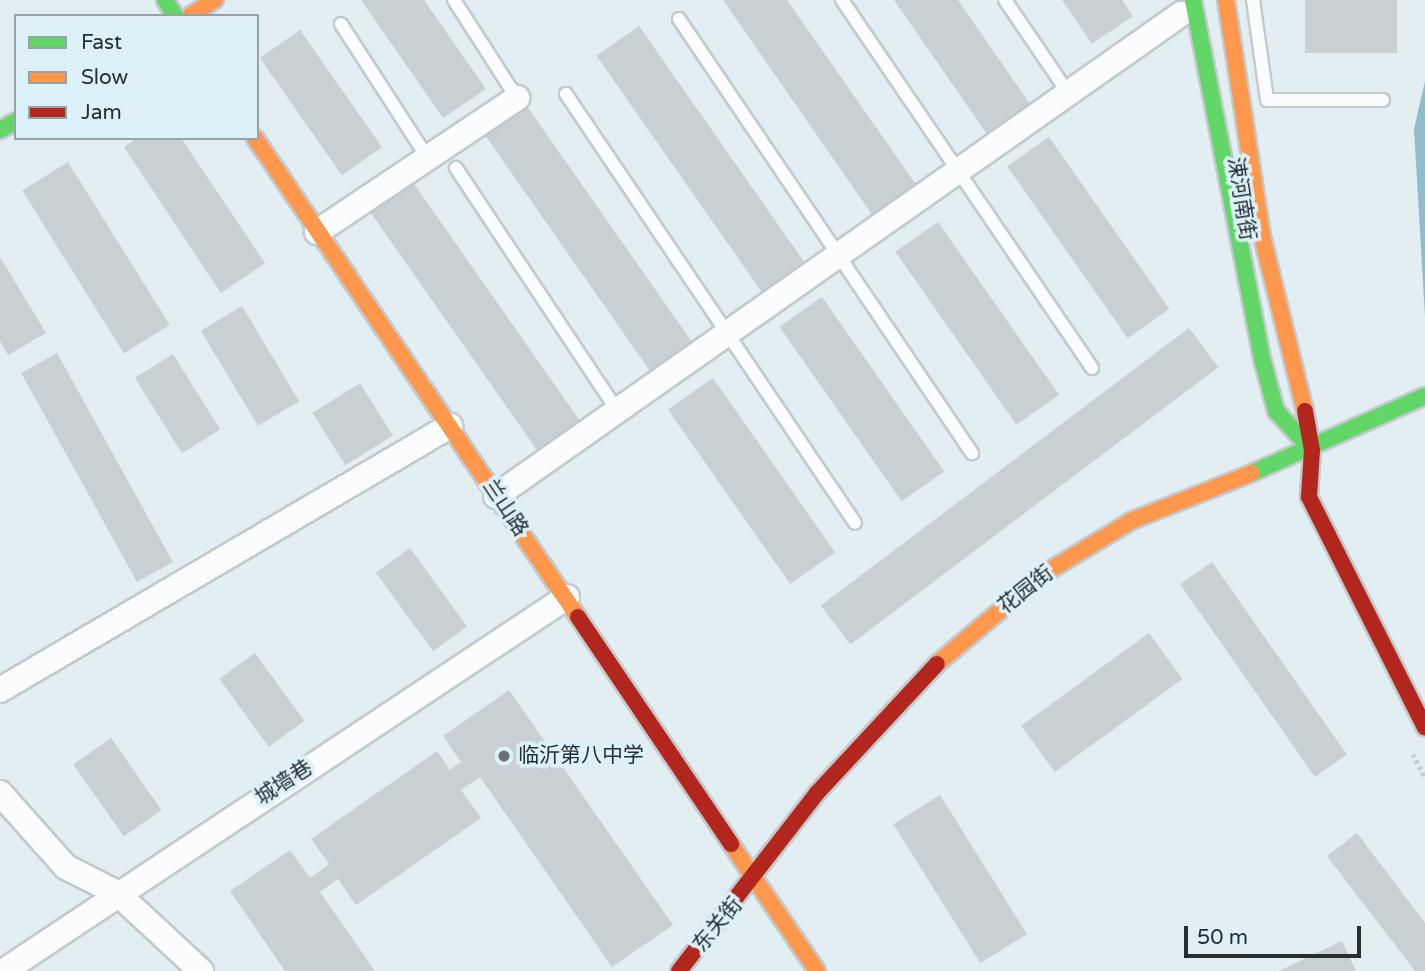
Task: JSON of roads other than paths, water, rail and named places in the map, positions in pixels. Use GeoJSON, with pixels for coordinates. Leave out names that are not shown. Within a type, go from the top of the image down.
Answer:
{"type":"FeatureCollection","features":[{"type":"Feature","properties":{"kind":"street"},"geometry":{"type":"LineString","coordinates":[[193,14],[215,0]]}},
{"type":"Feature","properties":{"kind":"street","name":"涑河南街"},"geometry":{"type":"LineString","coordinates":[[1214,0],[1249,250],[1286,395]]}},
{"type":"Feature","properties":{"kind":"street"},"geometry":{"type":"LineString","coordinates":[[1226,0],[1262,236],[1312,450],[1309,497],[1425,728]]}},
{"type":"Feature","properties":{"kind":"street"},"geometry":{"type":"LineString","coordinates":[[496,496],[1069,94],[1187,7],[1263,362],[1276,411],[1312,450]]}},
{"type":"Feature","properties":{"kind":"street"},"geometry":{"type":"LineString","coordinates":[[317,232],[517,98]]}},
{"type":"Feature","properties":{"kind":"street","name":"兰山路"},"geometry":{"type":"LineString","coordinates":[[256,140],[817,971]]}},
{"type":"Feature","properties":{"kind":"street","name":"花园街"},"geometry":{"type":"LineString","coordinates":[[756,878],[817,793],[923,675],[1042,575],[1131,521],[1312,450],[1379,412],[1425,396]]}},
{"type":"Feature","properties":{"kind":"street"},"geometry":{"type":"LineString","coordinates":[[0,690],[450,426]]}},
{"type":"Feature","properties":{"kind":"street"},"geometry":{"type":"LineString","coordinates":[[1328,499],[1425,696]]}},
{"type":"Feature","properties":{"kind":"street","name":"城墙巷"},"geometry":{"type":"LineString","coordinates":[[4,971],[117,893],[567,597]]}},
{"type":"Feature","properties":{"kind":"street"},"geometry":{"type":"LineString","coordinates":[[0,793],[66,867],[117,893],[201,971]]}},
{"type":"Feature","properties":{"kind":"street","name":"东关街"},"geometry":{"type":"LineString","coordinates":[[679,971],[756,878]]}},
{"type":"Feature","properties":{"kind":"lane"},"geometry":{"type":"LineString","coordinates":[[454,0],[517,98]]}},
{"type":"Feature","properties":{"kind":"lane"},"geometry":{"type":"LineString","coordinates":[[842,0],[1093,368]]}},
{"type":"Feature","properties":{"kind":"lane"},"geometry":{"type":"LineString","coordinates":[[1005,0],[1069,94]]}},
{"type":"Feature","properties":{"kind":"lane"},"geometry":{"type":"LineString","coordinates":[[1253,0],[1267,100],[1383,100]]}},
{"type":"Feature","properties":{"kind":"lane"},"geometry":{"type":"LineString","coordinates":[[678,19],[972,453]]}},
{"type":"Feature","properties":{"kind":"lane"},"geometry":{"type":"LineString","coordinates":[[341,24],[427,156]]}},
{"type":"Feature","properties":{"kind":"lane"},"geometry":{"type":"LineString","coordinates":[[566,94],[855,523]]}},
{"type":"Feature","properties":{"kind":"lane"},"geometry":{"type":"LineString","coordinates":[[456,168],[618,412]]}},
{"type":"Feature","properties":{"kind":"water"},"geometry":{"type":"Polygon","coordinates":[[[1425,81],[1425,316],[1414,129],[1425,81]]]}},
{"type":"Feature","properties":{"kind":"place","name":"临沂第八中学"},"geometry":{"type":"Point","coordinates":[504,756]}}]}
